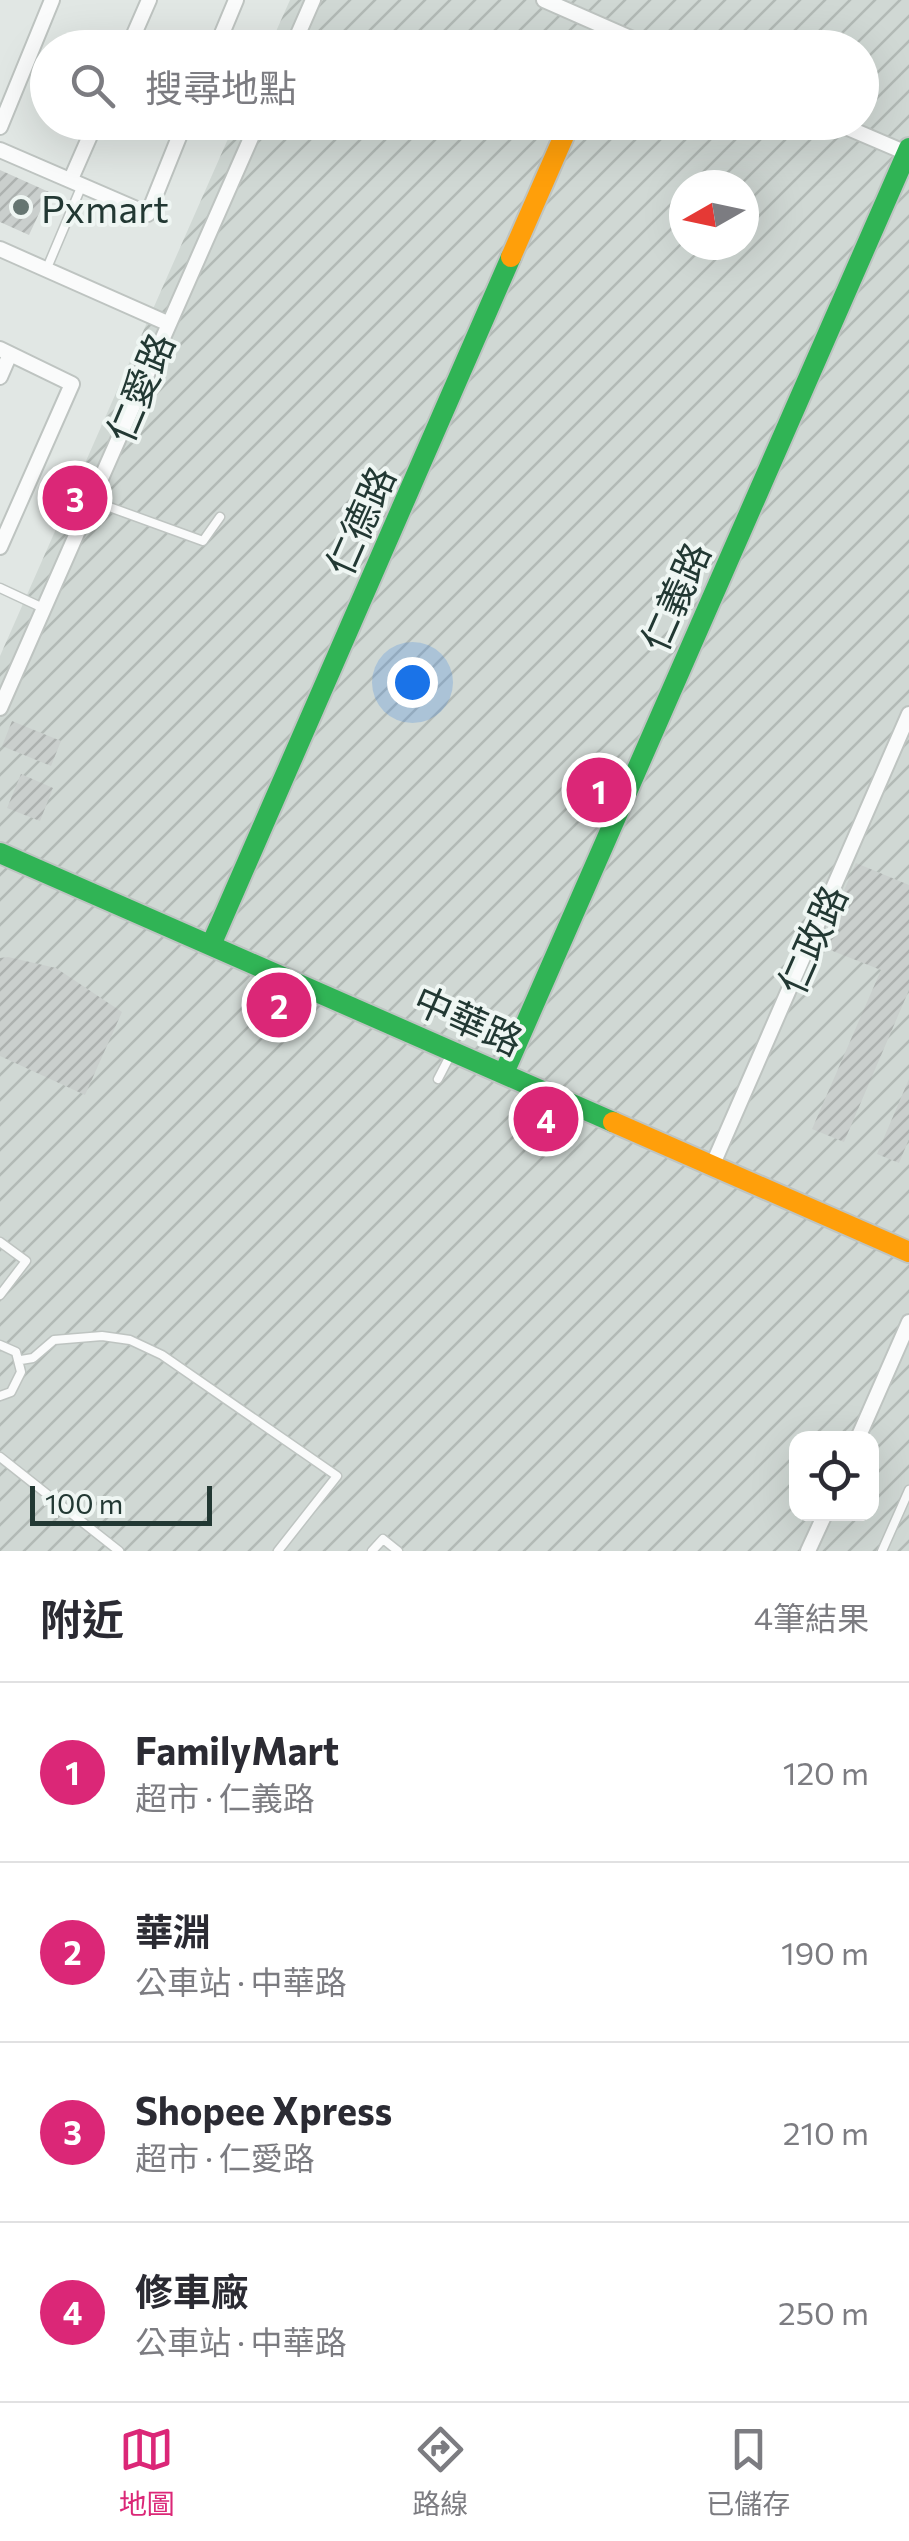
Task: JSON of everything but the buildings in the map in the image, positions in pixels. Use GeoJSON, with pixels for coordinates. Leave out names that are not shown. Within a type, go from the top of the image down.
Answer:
{"type":"FeatureCollection","features":[{"type":"Feature","properties":{"kind":"street"},"geometry":{"type":"LineString","coordinates":[[40,30],[52,0]]}},
{"type":"Feature","properties":{"kind":"street"},"geometry":{"type":"LineString","coordinates":[[136,30],[149,0]]}},
{"type":"Feature","properties":{"kind":"street"},"geometry":{"type":"LineString","coordinates":[[224,30],[236,0]]}},
{"type":"Feature","properties":{"kind":"street"},"geometry":{"type":"LineString","coordinates":[[300,30],[314,0]]}},
{"type":"Feature","properties":{"kind":"street"},"geometry":{"type":"LineString","coordinates":[[544,0],[610,30]]}},
{"type":"Feature","properties":{"kind":"street"},"geometry":{"type":"LineString","coordinates":[[0,127],[30,54]]}},
{"type":"Feature","properties":{"kind":"street"},"geometry":{"type":"LineString","coordinates":[[77,181],[90,140]]}},
{"type":"Feature","properties":{"kind":"street"},"geometry":{"type":"LineString","coordinates":[[0,150],[148,214],[178,140]]}},
{"type":"Feature","properties":{"kind":"street","name":"仁愛路"},"geometry":{"type":"LineString","coordinates":[[0,708],[166,323],[250,140]]}},
{"type":"Feature","properties":{"kind":"street","name":"仁德路"},"geometry":{"type":"LineString","coordinates":[[212,945],[562,140]]}},
{"type":"Feature","properties":{"kind":"street"},"geometry":{"type":"LineString","coordinates":[[879,140],[908,151]]}},
{"type":"Feature","properties":{"kind":"street","name":"仁義路"},"geometry":{"type":"LineString","coordinates":[[504,1072],[908,151]]}},
{"type":"Feature","properties":{"kind":"street"},"geometry":{"type":"LineString","coordinates":[[0,249],[166,323]]}},
{"type":"Feature","properties":{"kind":"street"},"geometry":{"type":"LineString","coordinates":[[0,377],[5,351],[72,384],[0,547]]}},
{"type":"Feature","properties":{"kind":"street","name":"仁政路"},"geometry":{"type":"LineString","coordinates":[[713,1164],[909,714]]}},
{"type":"Feature","properties":{"kind":"street","name":"中華路"},"geometry":{"type":"LineString","coordinates":[[0,853],[909,1252]]}},
{"type":"Feature","properties":{"kind":"street"},"geometry":{"type":"LineString","coordinates":[[861,1431],[909,1322]]}},
{"type":"Feature","properties":{"kind":"street"},"geometry":{"type":"LineString","coordinates":[[808,1551],[822,1521]]}},
{"type":"Feature","properties":{"kind":"lane"},"geometry":{"type":"LineString","coordinates":[[47,268],[77,181]]}},
{"type":"Feature","properties":{"kind":"lane"},"geometry":{"type":"LineString","coordinates":[[90,500],[203,541],[220,517]]}},
{"type":"Feature","properties":{"kind":"lane"},"geometry":{"type":"LineString","coordinates":[[0,588],[43,608]]}},
{"type":"Feature","properties":{"kind":"lane"},"geometry":{"type":"LineString","coordinates":[[438,1079],[453,1050]]}},
{"type":"Feature","properties":{"kind":"lane"},"geometry":{"type":"LineString","coordinates":[[0,1242],[26,1261],[0,1295]]}},
{"type":"Feature","properties":{"kind":"lane"},"geometry":{"type":"LineString","coordinates":[[0,1396],[11,1392],[21,1360],[66,1338],[130,1340],[162,1355],[337,1476],[278,1551]]}},
{"type":"Feature","properties":{"kind":"lane"},"geometry":{"type":"LineString","coordinates":[[0,1345],[16,1352],[21,1360]]}},
{"type":"Feature","properties":{"kind":"lane"},"geometry":{"type":"LineString","coordinates":[[0,1457],[119,1551]]}},
{"type":"Feature","properties":{"kind":"lane"},"geometry":{"type":"LineString","coordinates":[[882,1551],[904,1512],[909,1490]]}},
{"type":"Feature","properties":{"kind":"lane"},"geometry":{"type":"LineString","coordinates":[[372,1551],[383,1539],[398,1551]]}},
{"type":"Feature","properties":{"kind":"shaded area"},"geometry":{"type":"Polygon","coordinates":[[[290,0],[909,0],[909,1551],[0,1551],[0,656],[228,140],[879,140],[879,30],[277,30],[290,0]]]}},
{"type":"Feature","properties":{"kind":"traffic: fast"},"geometry":{"type":"LineString","coordinates":[[504,1073],[909,148]]}},
{"type":"Feature","properties":{"kind":"traffic: fast"},"geometry":{"type":"LineString","coordinates":[[211,945],[511,257]]}},
{"type":"Feature","properties":{"kind":"traffic: fast"},"geometry":{"type":"LineString","coordinates":[[0,853],[613,1122]]}},
{"type":"Feature","properties":{"kind":"traffic: slow"},"geometry":{"type":"LineString","coordinates":[[511,257],[562,140]]}},
{"type":"Feature","properties":{"kind":"traffic: slow"},"geometry":{"type":"LineString","coordinates":[[613,1122],[909,1252]]}},
{"type":"Feature","properties":{"kind":"place","name":"Pxmart"},"geometry":{"type":"Point","coordinates":[21,207]}},
{"type":"Feature","properties":{"kind":"place","name":"Shopee Xpress"},"geometry":{"type":"Point","coordinates":[75,498]}},
{"type":"Feature","properties":{"kind":"place","name":"FamilyMart"},"geometry":{"type":"Point","coordinates":[599,790]}},
{"type":"Feature","properties":{"kind":"place","name":"華淵"},"geometry":{"type":"Point","coordinates":[279,1005]}},
{"type":"Feature","properties":{"kind":"place","name":"修車廠"},"geometry":{"type":"Point","coordinates":[546,1119]}}]}
